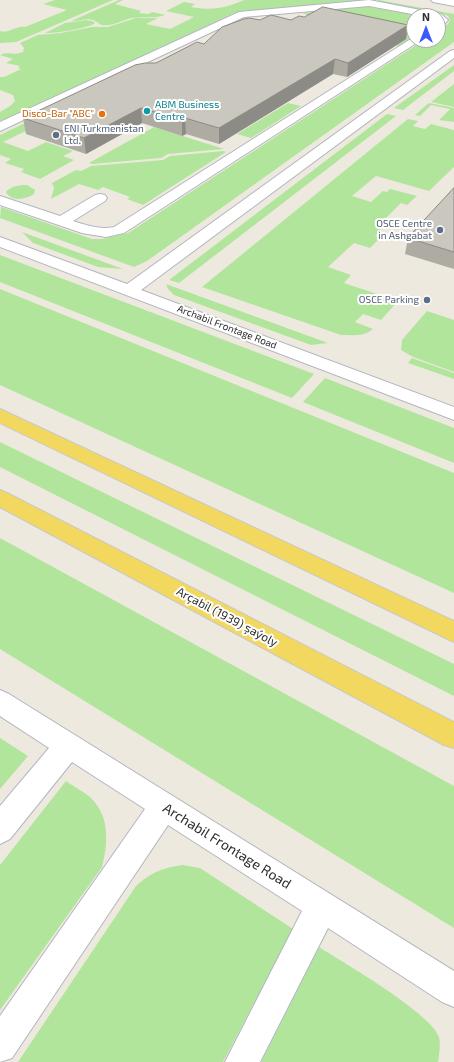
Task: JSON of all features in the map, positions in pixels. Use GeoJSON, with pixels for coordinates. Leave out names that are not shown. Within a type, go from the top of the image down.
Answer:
{"type":"FeatureCollection","features":[{"type":"Feature","properties":{"kind":"main road"},"geometry":{"type":"LineString","coordinates":[[0,415],[454,632]]}},
{"type":"Feature","properties":{"kind":"main road","name":"Arçabil (1939) şaýoly"},"geometry":{"type":"LineString","coordinates":[[0,498],[454,736]]}},
{"type":"Feature","properties":{"kind":"street"},"geometry":{"type":"LineString","coordinates":[[436,0],[454,3]]}},
{"type":"Feature","properties":{"kind":"street"},"geometry":{"type":"LineString","coordinates":[[0,127],[236,15],[248,13],[297,12],[371,1],[406,9]]}},
{"type":"Feature","properties":{"kind":"street"},"geometry":{"type":"LineString","coordinates":[[297,12],[310,18]]}},
{"type":"Feature","properties":{"kind":"street"},"geometry":{"type":"LineString","coordinates":[[290,20],[297,12]]}},
{"type":"Feature","properties":{"kind":"street"},"geometry":{"type":"LineString","coordinates":[[0,200],[94,232],[106,233],[119,230],[406,46]]}},
{"type":"Feature","properties":{"kind":"street"},"geometry":{"type":"LineString","coordinates":[[130,290],[454,53]]}},
{"type":"Feature","properties":{"kind":"street"},"geometry":{"type":"LineString","coordinates":[[111,74],[129,80]]}},
{"type":"Feature","properties":{"kind":"street"},"geometry":{"type":"LineString","coordinates":[[303,100],[317,104]]}},
{"type":"Feature","properties":{"kind":"street"},"geometry":{"type":"LineString","coordinates":[[235,142],[250,147]]}},
{"type":"Feature","properties":{"kind":"street"},"geometry":{"type":"LineString","coordinates":[[61,222],[100,198]]}},
{"type":"Feature","properties":{"kind":"street","name":"Archabil Frontage Road"},"geometry":{"type":"LineString","coordinates":[[0,242],[454,414]]}},
{"type":"Feature","properties":{"kind":"street","name":"Archabil Frontage Road"},"geometry":{"type":"LineString","coordinates":[[0,702],[454,990]]}},
{"type":"Feature","properties":{"kind":"street"},"geometry":{"type":"LineString","coordinates":[[0,829],[68,746]]}},
{"type":"Feature","properties":{"kind":"street"},"geometry":{"type":"LineString","coordinates":[[0,1046],[164,806]]}},
{"type":"Feature","properties":{"kind":"street"},"geometry":{"type":"LineString","coordinates":[[242,1062],[322,906]]}},
{"type":"Feature","properties":{"kind":"green space"},"geometry":{"type":"Polygon","coordinates":[[[55,0],[113,0],[16,42],[0,43],[0,31],[3,32],[19,27],[25,27],[67,10],[43,4],[55,0]]]}},
{"type":"Feature","properties":{"kind":"green space"},"geometry":{"type":"Polygon","coordinates":[[[119,0],[123,0],[115,4],[141,11],[139,13],[148,14],[153,12],[165,15],[157,17],[132,18],[105,25],[101,25],[90,19],[71,21],[119,0]]]}},
{"type":"Feature","properties":{"kind":"green space"},"geometry":{"type":"Polygon","coordinates":[[[244,0],[367,0],[234,13],[0,123],[0,112],[15,101],[13,95],[0,90],[0,77],[4,77],[21,69],[18,68],[20,66],[6,63],[13,59],[0,55],[6,53],[17,54],[23,52],[24,48],[20,43],[38,35],[61,33],[92,27],[108,27],[136,18],[158,18],[146,24],[170,29],[194,17],[166,11],[184,2],[195,4],[191,7],[212,9],[225,7],[244,0]]]}},
{"type":"Feature","properties":{"kind":"green space"},"geometry":{"type":"Polygon","coordinates":[[[379,0],[422,8],[409,8],[376,2],[379,0]]]}},
{"type":"Feature","properties":{"kind":"green space"},"geometry":{"type":"Polygon","coordinates":[[[364,6],[406,13],[406,41],[399,46],[337,32],[303,13],[364,6]]]}},
{"type":"Feature","properties":{"kind":"green space"},"geometry":{"type":"Polygon","coordinates":[[[446,13],[454,14],[454,42],[446,48],[446,25],[450,20],[446,15],[446,13]]]}},
{"type":"Feature","properties":{"kind":"green space"},"geometry":{"type":"Polygon","coordinates":[[[86,20],[95,23],[86,27],[71,30],[45,33],[65,23],[86,20]]]}},
{"type":"Feature","properties":{"kind":"green space"},"geometry":{"type":"Polygon","coordinates":[[[412,48],[446,48],[147,261],[134,267],[0,218],[1,207],[92,239],[102,239],[128,233],[412,48]]]}},
{"type":"Feature","properties":{"kind":"green space"},"geometry":{"type":"Polygon","coordinates":[[[454,65],[454,71],[403,110],[394,108],[454,65]]]}},
{"type":"Feature","properties":{"kind":"green space"},"geometry":{"type":"Polygon","coordinates":[[[454,84],[454,107],[431,102],[454,84]]]}},
{"type":"Feature","properties":{"kind":"green space"},"geometry":{"type":"Polygon","coordinates":[[[100,87],[111,90],[3,142],[28,151],[46,142],[73,151],[63,156],[74,160],[40,179],[21,172],[24,169],[5,163],[11,159],[0,155],[0,135],[100,87]]]}},
{"type":"Feature","properties":{"kind":"green space"},"geometry":{"type":"Polygon","coordinates":[[[288,103],[301,106],[251,138],[237,134],[288,103]]]}},
{"type":"Feature","properties":{"kind":"green space"},"geometry":{"type":"Polygon","coordinates":[[[429,103],[454,108],[454,122],[439,120],[450,109],[431,105],[420,116],[415,115],[429,103]]]}},
{"type":"Feature","properties":{"kind":"green space"},"geometry":{"type":"Polygon","coordinates":[[[387,114],[396,116],[179,283],[169,280],[387,114]]]}},
{"type":"Feature","properties":{"kind":"green space"},"geometry":{"type":"Polygon","coordinates":[[[408,119],[418,121],[413,126],[425,129],[431,124],[454,130],[454,167],[429,191],[376,176],[352,196],[371,202],[383,191],[387,192],[390,189],[417,196],[407,205],[401,203],[376,228],[382,230],[375,236],[380,238],[370,248],[354,243],[328,267],[351,275],[344,283],[398,301],[381,320],[363,314],[355,322],[373,329],[370,332],[353,335],[341,335],[202,287],[408,119]]]}},
{"type":"Feature","properties":{"kind":"green space"},"geometry":{"type":"Polygon","coordinates":[[[154,127],[224,149],[168,154],[161,158],[92,164],[89,163],[154,127]]]}},
{"type":"Feature","properties":{"kind":"green space"},"geometry":{"type":"Polygon","coordinates":[[[223,151],[226,152],[143,205],[127,199],[130,197],[103,187],[98,190],[79,184],[51,199],[54,188],[52,183],[76,170],[81,171],[91,166],[163,160],[170,156],[223,151]]]}},
{"type":"Feature","properties":{"kind":"green space"},"geometry":{"type":"Polygon","coordinates":[[[27,185],[35,190],[34,194],[17,199],[10,197],[6,192],[15,186],[27,185]]]}},
{"type":"Feature","properties":{"kind":"green space"},"geometry":{"type":"Polygon","coordinates":[[[22,232],[123,269],[98,267],[33,243],[22,232]]]}},
{"type":"Feature","properties":{"kind":"green space"},"geometry":{"type":"Polygon","coordinates":[[[0,255],[314,374],[292,398],[0,282],[0,255]]]}},
{"type":"Feature","properties":{"kind":"green space"},"geometry":{"type":"Polygon","coordinates":[[[166,284],[328,343],[311,345],[174,295],[168,289],[166,284]]]}},
{"type":"Feature","properties":{"kind":"green space"},"geometry":{"type":"Polygon","coordinates":[[[0,289],[454,473],[454,593],[0,385],[0,289]]]}},
{"type":"Feature","properties":{"kind":"green space"},"geometry":{"type":"Polygon","coordinates":[[[427,311],[454,320],[454,372],[413,357],[401,350],[402,340],[427,311]]]}},
{"type":"Feature","properties":{"kind":"green space"},"geometry":{"type":"Polygon","coordinates":[[[412,358],[454,373],[454,379],[408,363],[412,358]]]}},
{"type":"Feature","properties":{"kind":"green space"},"geometry":{"type":"Polygon","coordinates":[[[325,378],[454,428],[454,463],[303,402],[325,378]]]}},
{"type":"Feature","properties":{"kind":"green space"},"geometry":{"type":"Polygon","coordinates":[[[0,442],[454,664],[454,696],[0,467],[0,442]]]}},
{"type":"Feature","properties":{"kind":"green space"},"geometry":{"type":"Polygon","coordinates":[[[0,538],[454,786],[454,928],[0,649],[0,538]]]}},
{"type":"Feature","properties":{"kind":"green space"},"geometry":{"type":"Polygon","coordinates":[[[0,738],[28,756],[0,789],[0,738]]]}},
{"type":"Feature","properties":{"kind":"green space"},"geometry":{"type":"Polygon","coordinates":[[[66,781],[92,799],[102,814],[106,831],[106,849],[102,867],[0,1010],[0,865],[66,781]]]}},
{"type":"Feature","properties":{"kind":"green space"},"geometry":{"type":"Polygon","coordinates":[[[183,865],[200,868],[293,929],[223,1062],[18,1062],[136,886],[147,877],[158,871],[183,865]]]}},
{"type":"Feature","properties":{"kind":"green space"},"geometry":{"type":"Polygon","coordinates":[[[319,947],[404,1002],[433,1027],[440,1040],[438,1062],[261,1062],[319,947]]]}},
{"type":"Feature","properties":{"kind":"building"},"geometry":{"type":"Polygon","coordinates":[[[323,7],[406,25],[406,26],[348,63],[335,59],[219,128],[185,118],[182,120],[141,108],[84,138],[23,118],[135,65],[156,63],[197,42],[204,44],[222,27],[244,19],[249,18],[260,20],[271,15],[291,20],[299,16],[304,17],[323,7]]]}},
{"type":"Feature","properties":{"kind":"building"},"geometry":{"type":"Polygon","coordinates":[[[454,188],[454,252],[408,238],[454,188]]]}},
{"type":"Feature","properties":{"kind":"place","name":"ABM Business Centre"},"geometry":{"type":"Point","coordinates":[147,111]}},
{"type":"Feature","properties":{"kind":"place","name":"Disco-Bar \"ABC\""},"geometry":{"type":"Point","coordinates":[102,114]}},
{"type":"Feature","properties":{"kind":"place","name":"ENI Turkmenistan Ltd."},"geometry":{"type":"Point","coordinates":[56,135]}},
{"type":"Feature","properties":{"kind":"place","name":"OSCE Centre in Ashgabat"},"geometry":{"type":"Point","coordinates":[440,230]}},
{"type":"Feature","properties":{"kind":"place","name":"OSCE Parking"},"geometry":{"type":"Point","coordinates":[427,300]}}]}
